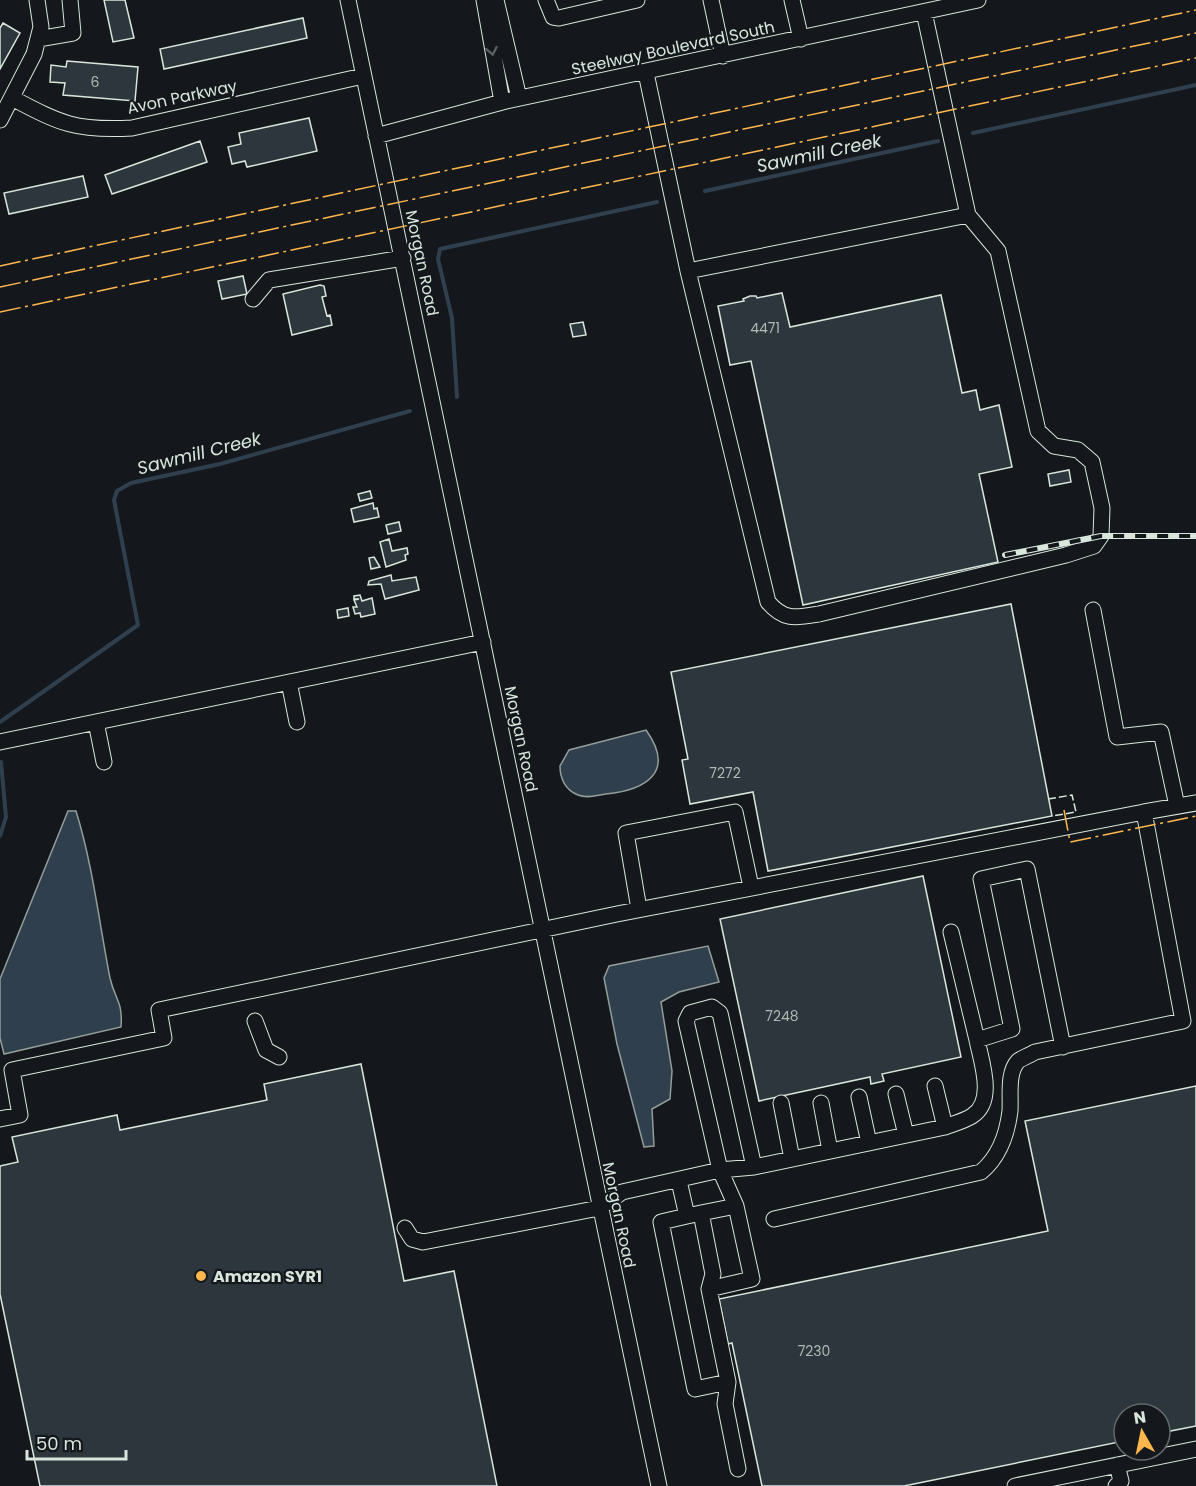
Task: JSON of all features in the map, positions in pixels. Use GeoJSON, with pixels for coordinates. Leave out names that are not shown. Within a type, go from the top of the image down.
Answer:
{"type":"FeatureCollection","features":[{"type":"Feature","properties":{"kind":"street"},"geometry":{"type":"LineString","coordinates":[[0,120],[34,54],[41,27],[37,0]]}},
{"type":"Feature","properties":{"kind":"street"},"geometry":{"type":"LineString","coordinates":[[38,39],[73,33],[70,0]]}},
{"type":"Feature","properties":{"kind":"street","name":"Morgan Road"},"geometry":{"type":"LineString","coordinates":[[348,0],[659,1486]]}},
{"type":"Feature","properties":{"kind":"street"},"geometry":{"type":"LineString","coordinates":[[484,0],[502,102]]}},
{"type":"Feature","properties":{"kind":"street"},"geometry":{"type":"LineString","coordinates":[[496,0],[519,98]]}},
{"type":"Feature","properties":{"kind":"street"},"geometry":{"type":"LineString","coordinates":[[546,0],[553,17],[559,18],[637,0]]}},
{"type":"Feature","properties":{"kind":"street"},"geometry":{"type":"LineString","coordinates":[[711,0],[723,56]]}},
{"type":"Feature","properties":{"kind":"street"},"geometry":{"type":"LineString","coordinates":[[792,0],[801,39]]}},
{"type":"Feature","properties":{"kind":"street","name":"Steelway Boulevard South"},"geometry":{"type":"LineString","coordinates":[[376,136],[519,98],[646,73],[924,12],[955,2],[978,0]]}},
{"type":"Feature","properties":{"kind":"street"},"geometry":{"type":"LineString","coordinates":[[646,73],[688,271],[768,602],[778,614],[796,618],[819,614],[1066,555],[1094,546],[1101,536],[1102,508],[1092,462],[1078,450],[1054,446],[1038,431],[998,251],[968,215],[924,12]]}},
{"type":"Feature","properties":{"kind":"street","name":"Avon Parkway"},"geometry":{"type":"LineString","coordinates":[[12,98],[49,117],[79,128],[94,130],[132,128],[363,76]]}},
{"type":"Feature","properties":{"kind":"street"},"geometry":{"type":"LineString","coordinates":[[688,271],[968,215]]}},
{"type":"Feature","properties":{"kind":"street"},"geometry":{"type":"LineString","coordinates":[[253,299],[269,280],[403,258]]}},
{"type":"Feature","properties":{"kind":"street"},"geometry":{"type":"LineString","coordinates":[[1093,610],[1117,737],[1161,732],[1177,806]]}},
{"type":"Feature","properties":{"kind":"street"},"geometry":{"type":"LineString","coordinates":[[0,742],[483,642]]}},
{"type":"Feature","properties":{"kind":"street"},"geometry":{"type":"LineString","coordinates":[[289,682],[297,722]]}},
{"type":"Feature","properties":{"kind":"street"},"geometry":{"type":"LineString","coordinates":[[96,722],[104,762]]}},
{"type":"Feature","properties":{"kind":"street"},"geometry":{"type":"LineString","coordinates":[[0,1119],[20,1115],[12,1071],[164,1038],[159,1010],[639,909],[1196,803]]}},
{"type":"Feature","properties":{"kind":"street"},"geometry":{"type":"LineString","coordinates":[[639,909],[626,833],[735,812],[751,887]]}},
{"type":"Feature","properties":{"kind":"street"},"geometry":{"type":"LineString","coordinates":[[774,1219],[981,1172],[994,1161],[1000,1148],[1010,1113],[1011,1078],[1018,1062],[1035,1052],[1190,1020],[1144,812]]}},
{"type":"Feature","properties":{"kind":"street"},"geometry":{"type":"LineString","coordinates":[[977,1040],[1012,1029],[981,879],[1027,869],[1063,1047]]}},
{"type":"Feature","properties":{"kind":"street"},"geometry":{"type":"LineString","coordinates":[[405,1228],[412,1239],[423,1242],[599,1208],[622,1192],[720,1170],[754,1167],[945,1127],[973,1116],[981,1103],[986,1085],[951,933]]}},
{"type":"Feature","properties":{"kind":"street"},"geometry":{"type":"LineString","coordinates":[[709,1289],[752,1279],[736,1206],[720,1170],[687,1021],[690,1012],[712,1007],[720,1013],[754,1167]]}},
{"type":"Feature","properties":{"kind":"street"},"geometry":{"type":"LineString","coordinates":[[255,1020],[266,1050],[279,1057]]}},
{"type":"Feature","properties":{"kind":"street"},"geometry":{"type":"LineString","coordinates":[[935,1086],[945,1127]]}},
{"type":"Feature","properties":{"kind":"street"},"geometry":{"type":"LineString","coordinates":[[896,1094],[906,1135]]}},
{"type":"Feature","properties":{"kind":"street"},"geometry":{"type":"LineString","coordinates":[[859,1097],[869,1143]]}},
{"type":"Feature","properties":{"kind":"street"},"geometry":{"type":"LineString","coordinates":[[781,1103],[792,1159]]}},
{"type":"Feature","properties":{"kind":"street"},"geometry":{"type":"LineString","coordinates":[[821,1103],[830,1151]]}},
{"type":"Feature","properties":{"kind":"street"},"geometry":{"type":"LineString","coordinates":[[679,1181],[694,1214],[713,1274],[709,1289],[728,1382],[725,1404],[738,1470]]}},
{"type":"Feature","properties":{"kind":"street"},"geometry":{"type":"LineString","coordinates":[[728,1382],[695,1389],[661,1222],[736,1206]]}},
{"type":"Feature","properties":{"kind":"street"},"geometry":{"type":"LineString","coordinates":[[1015,1486],[1057,1482],[1117,1465],[1196,1449]]}},
{"type":"Feature","properties":{"kind":"street"},"geometry":{"type":"LineString","coordinates":[[1116,1486],[1121,1481],[1117,1465]]}},
{"type":"Feature","properties":{"kind":"water"},"geometry":{"type":"Polygon","coordinates":[[[646,730],[655,745],[658,757],[657,768],[644,783],[620,792],[588,797],[573,793],[567,787],[562,779],[560,766],[569,750],[646,730]]]}},
{"type":"Feature","properties":{"kind":"water"},"geometry":{"type":"Polygon","coordinates":[[[68,811],[76,811],[82,832],[110,978],[120,1006],[121,1027],[4,1054],[0,1038],[0,979],[68,811]]]}},
{"type":"Feature","properties":{"kind":"water"},"geometry":{"type":"Polygon","coordinates":[[[708,946],[719,982],[679,992],[661,1002],[672,1071],[670,1099],[652,1109],[654,1146],[644,1147],[617,1044],[604,978],[609,966],[708,946]]]}},
{"type":"Feature","properties":{"kind":"building"},"geometry":{"type":"Polygon","coordinates":[[[104,0],[125,0],[134,38],[113,42],[104,0]]]}},
{"type":"Feature","properties":{"kind":"building"},"geometry":{"type":"Polygon","coordinates":[[[303,18],[307,38],[164,69],[160,49],[303,18]]]}},
{"type":"Feature","properties":{"kind":"building"},"geometry":{"type":"Polygon","coordinates":[[[3,23],[20,33],[0,69],[0,28],[3,23]]]}},
{"type":"Feature","properties":{"kind":"building"},"geometry":{"type":"Polygon","coordinates":[[[67,61],[138,67],[135,101],[63,95],[65,83],[50,82],[51,65],[66,67],[67,61]]]}},
{"type":"Feature","properties":{"kind":"building"},"geometry":{"type":"Polygon","coordinates":[[[309,118],[317,151],[247,167],[245,161],[232,164],[228,147],[241,144],[239,133],[309,118]]]}},
{"type":"Feature","properties":{"kind":"building"},"geometry":{"type":"Polygon","coordinates":[[[200,141],[207,162],[112,194],[105,175],[200,141]]]}},
{"type":"Feature","properties":{"kind":"building"},"geometry":{"type":"Polygon","coordinates":[[[83,176],[88,197],[9,214],[4,193],[83,176]]]}},
{"type":"Feature","properties":{"kind":"building"},"geometry":{"type":"Polygon","coordinates":[[[243,276],[247,294],[222,299],[218,281],[243,276]]]}},
{"type":"Feature","properties":{"kind":"building"},"geometry":{"type":"Polygon","coordinates":[[[324,286],[326,296],[322,297],[332,325],[292,335],[283,294],[324,286]]]}},
{"type":"Feature","properties":{"kind":"building"},"geometry":{"type":"Polygon","coordinates":[[[782,293],[790,327],[941,295],[962,393],[976,390],[980,410],[999,405],[1012,467],[979,474],[998,562],[803,605],[751,361],[730,365],[718,306],[744,301],[743,299],[750,296],[757,298],[782,293]]]}},
{"type":"Feature","properties":{"kind":"building"},"geometry":{"type":"Polygon","coordinates":[[[583,322],[586,335],[573,337],[570,324],[583,322]]]}},
{"type":"Feature","properties":{"kind":"building"},"geometry":{"type":"Polygon","coordinates":[[[1069,470],[1071,482],[1050,486],[1048,474],[1069,470]]]}},
{"type":"Feature","properties":{"kind":"building"},"geometry":{"type":"Polygon","coordinates":[[[370,491],[372,498],[360,501],[358,494],[370,491]]]}},
{"type":"Feature","properties":{"kind":"building"},"geometry":{"type":"Polygon","coordinates":[[[373,503],[379,517],[354,522],[351,509],[373,503]]]}},
{"type":"Feature","properties":{"kind":"building"},"geometry":{"type":"Polygon","coordinates":[[[399,522],[401,531],[388,534],[386,525],[399,522]]]}},
{"type":"Feature","properties":{"kind":"building"},"geometry":{"type":"Polygon","coordinates":[[[389,539],[392,551],[407,548],[408,554],[405,555],[406,560],[386,567],[380,542],[389,539]]]}},
{"type":"Feature","properties":{"kind":"building"},"geometry":{"type":"Polygon","coordinates":[[[374,557],[380,567],[371,569],[369,558],[374,557]]]}},
{"type":"Feature","properties":{"kind":"building"},"geometry":{"type":"Polygon","coordinates":[[[391,575],[392,581],[416,577],[419,590],[385,599],[381,584],[368,585],[369,581],[391,575]]]}},
{"type":"Feature","properties":{"kind":"building"},"geometry":{"type":"Polygon","coordinates":[[[360,595],[362,601],[372,598],[375,614],[361,617],[360,613],[355,614],[353,607],[357,607],[354,600],[359,599],[354,599],[354,596],[360,595]]]}},
{"type":"Feature","properties":{"kind":"building"},"geometry":{"type":"Polygon","coordinates":[[[1011,604],[1052,816],[768,871],[753,792],[690,804],[682,760],[688,759],[671,672],[1011,604]]]}},
{"type":"Feature","properties":{"kind":"building"},"geometry":{"type":"Polygon","coordinates":[[[348,608],[349,616],[338,618],[337,610],[348,608]]]}},
{"type":"Feature","properties":{"kind":"building"},"geometry":{"type":"Polygon","coordinates":[[[923,876],[961,1057],[882,1074],[884,1081],[871,1084],[870,1077],[759,1101],[720,919],[923,876]]]}},
{"type":"Feature","properties":{"kind":"building","name":"Amazon SYR1"},"geometry":{"type":"Polygon","coordinates":[[[361,1064],[404,1281],[454,1271],[497,1486],[40,1486],[0,1294],[0,1166],[18,1162],[12,1137],[117,1115],[120,1130],[267,1100],[264,1084],[361,1064]]]}},
{"type":"Feature","properties":{"kind":"building"},"geometry":{"type":"Polygon","coordinates":[[[1196,1086],[1196,1426],[1172,1431],[1172,1402],[1112,1402],[1112,1443],[904,1486],[762,1486],[732,1343],[728,1344],[719,1299],[1048,1231],[1025,1121],[1196,1086]]]}},
{"type":"Feature","properties":{"kind":"waterway","name":"Sawmill Creek"},"geometry":{"type":"LineString","coordinates":[[973,133],[1196,85]]}},
{"type":"Feature","properties":{"kind":"waterway","name":"Sawmill Creek"},"geometry":{"type":"LineString","coordinates":[[705,191],[938,141]]}},
{"type":"Feature","properties":{"kind":"waterway","name":"Sawmill Creek"},"geometry":{"type":"LineString","coordinates":[[457,397],[452,318],[438,259],[440,249],[657,202]]}},
{"type":"Feature","properties":{"kind":"waterway","name":"Sawmill Creek"},"geometry":{"type":"LineString","coordinates":[[0,722],[138,625],[114,500],[117,491],[131,483],[220,464],[410,411]]}},
{"type":"Feature","properties":{"kind":"waterway","name":"Sawmill Creek"},"geometry":{"type":"LineString","coordinates":[[0,836],[6,817],[1,762]]}},
{"type":"Feature","properties":{"kind":"railway"},"geometry":{"type":"LineString","coordinates":[[1005,555],[1101,536],[1196,536]]}},
{"type":"Feature","properties":{"kind":"fence"},"geometry":{"type":"LineString","coordinates":[[1048,799],[1072,795],[1076,812],[1052,816]]}},
{"type":"Feature","properties":{"kind":"power"},"geometry":{"type":"LineString","coordinates":[[0,266],[1196,10]]}},
{"type":"Feature","properties":{"kind":"power"},"geometry":{"type":"LineString","coordinates":[[0,287],[1196,33]]}},
{"type":"Feature","properties":{"kind":"power"},"geometry":{"type":"LineString","coordinates":[[0,312],[1196,58]]}},
{"type":"Feature","properties":{"kind":"power"},"geometry":{"type":"LineString","coordinates":[[1064,810],[1070,842],[1196,816]]}},
{"type":"Feature","properties":{"kind":"place","name":"Amazon SYR1"},"geometry":{"type":"Point","coordinates":[201,1276]}}]}
